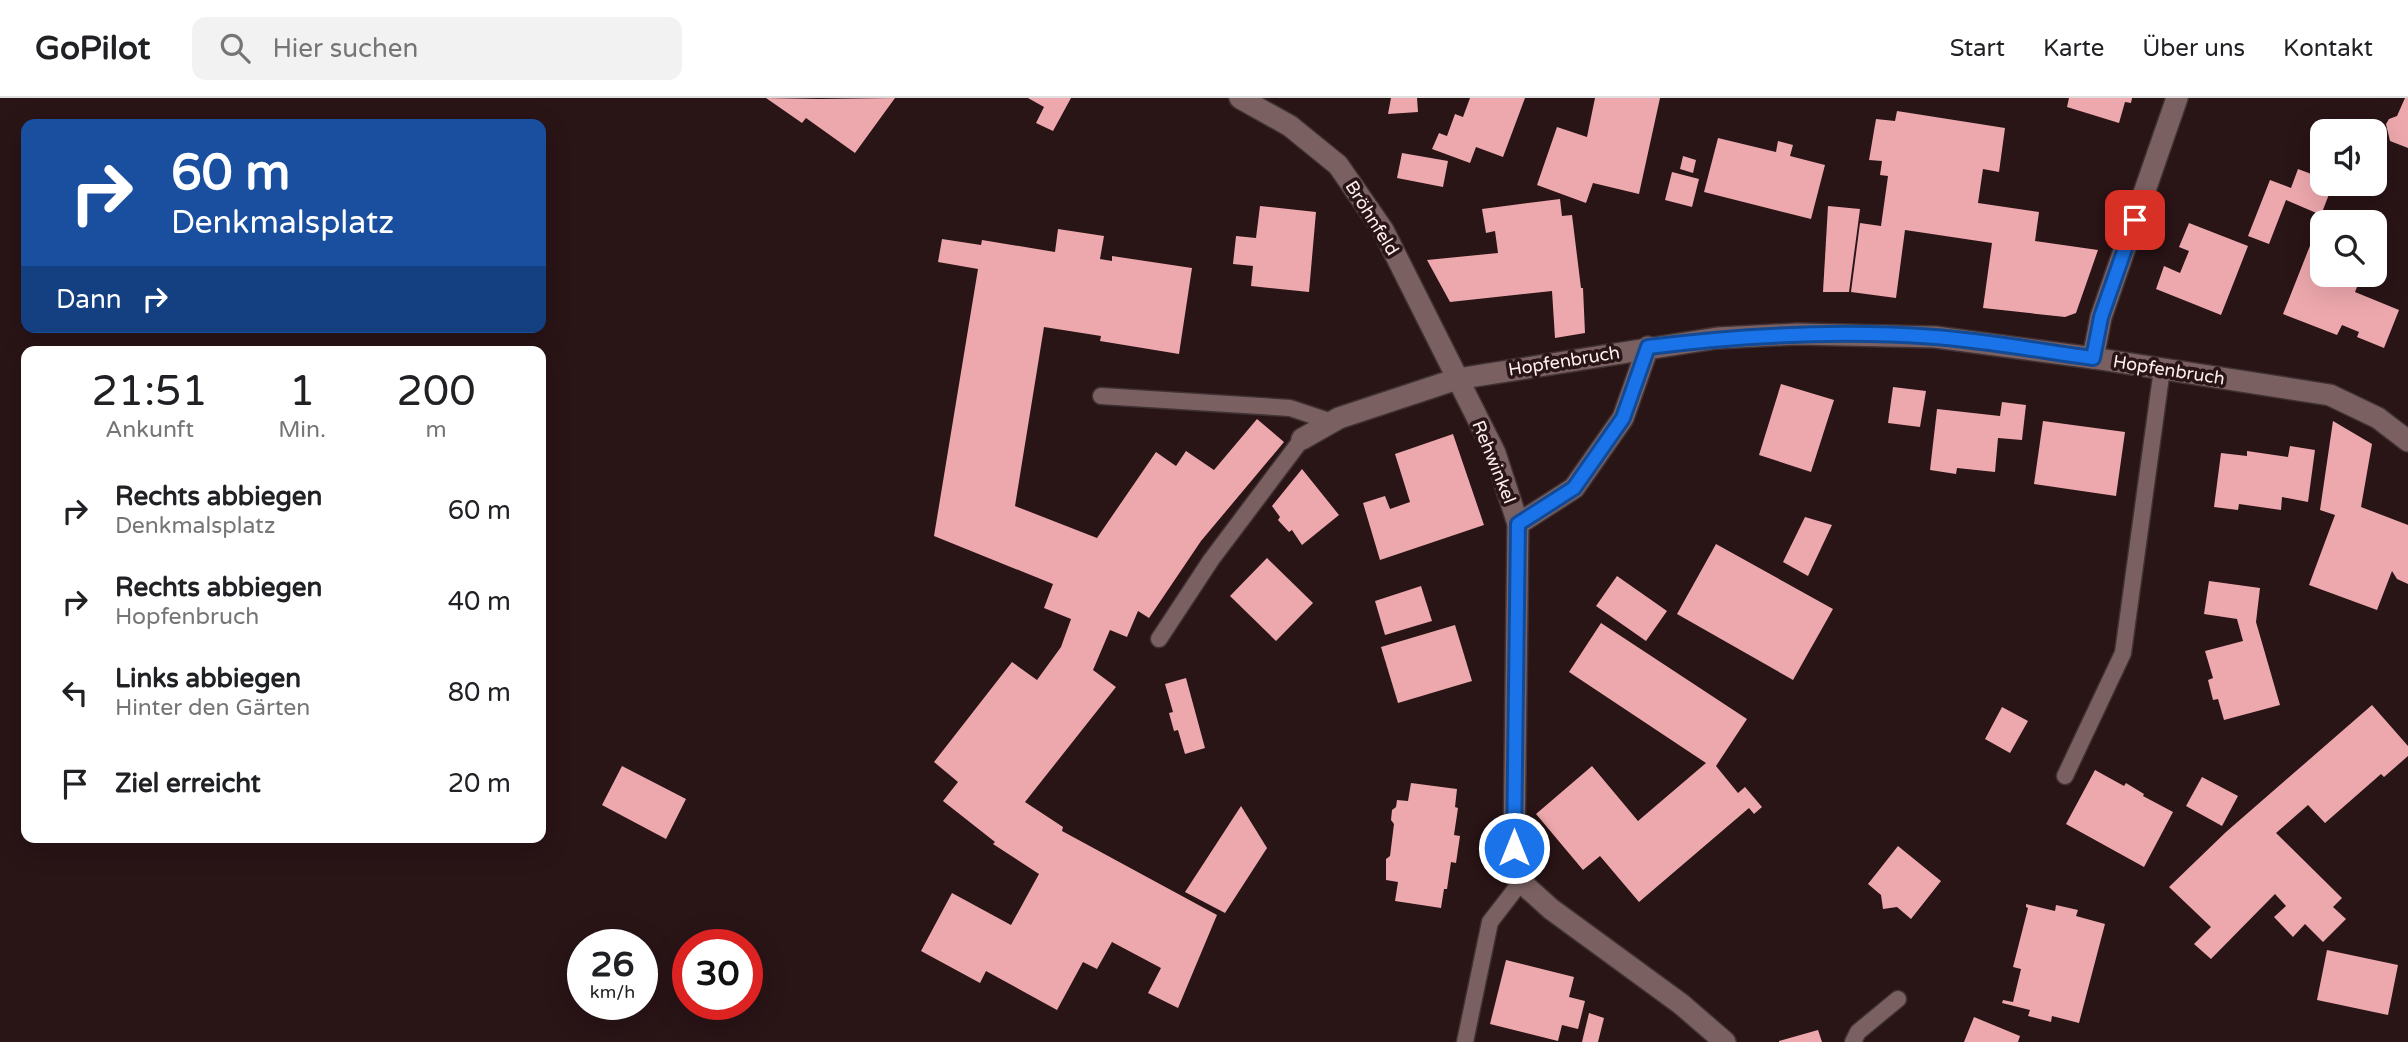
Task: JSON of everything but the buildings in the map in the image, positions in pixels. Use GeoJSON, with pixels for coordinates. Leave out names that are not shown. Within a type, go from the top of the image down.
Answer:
{"type":"FeatureCollection","features":[{"type":"Feature","properties":{"kind":"street","name":"Bröhnfeld"},"geometry":{"type":"LineString","coordinates":[[1240,98],[1290,126],[1338,164],[1383,230],[1457,379]]}},
{"type":"Feature","properties":{"kind":"street"},"geometry":{"type":"LineString","coordinates":[[2093,358],[2101,317],[2178,98]]}},
{"type":"Feature","properties":{"kind":"street","name":"Hopfenbruch"},"geometry":{"type":"LineString","coordinates":[[1303,439],[1332,422],[1457,379],[1648,347],[1717,338],[1797,334],[1935,337],[2093,358],[2330,395],[2378,418],[2408,441]]}},
{"type":"Feature","properties":{"kind":"street"},"geometry":{"type":"LineString","coordinates":[[1518,524],[1574,488],[1623,418],[1648,347]]}},
{"type":"Feature","properties":{"kind":"street","name":"Rehwinkel"},"geometry":{"type":"LineString","coordinates":[[1457,379],[1495,453],[1518,524],[1514,848],[1521,882]]}},
{"type":"Feature","properties":{"kind":"street"},"geometry":{"type":"LineString","coordinates":[[1521,882],[1551,909],[1681,1004],[1725,1042]]}},
{"type":"Feature","properties":{"kind":"lane"},"geometry":{"type":"LineString","coordinates":[[2065,776],[2123,653],[2162,369]]}},
{"type":"Feature","properties":{"kind":"lane"},"geometry":{"type":"LineString","coordinates":[[1101,396],[1290,408],[1332,422]]}},
{"type":"Feature","properties":{"kind":"lane"},"geometry":{"type":"LineString","coordinates":[[1159,639],[1211,560],[1303,439]]}},
{"type":"Feature","properties":{"kind":"lane"},"geometry":{"type":"LineString","coordinates":[[1465,1042],[1490,922],[1521,882]]}},
{"type":"Feature","properties":{"kind":"lane"},"geometry":{"type":"LineString","coordinates":[[1853,1042],[1858,1032],[1898,999]]}},
{"type":"Feature","properties":{"kind":"route"},"geometry":{"type":"LineString","coordinates":[[1514,848],[1518,524],[1574,488],[1623,418],[1648,347],[1717,338],[1797,334],[1935,337],[2093,358],[2101,317],[2135,220]]}}]}
